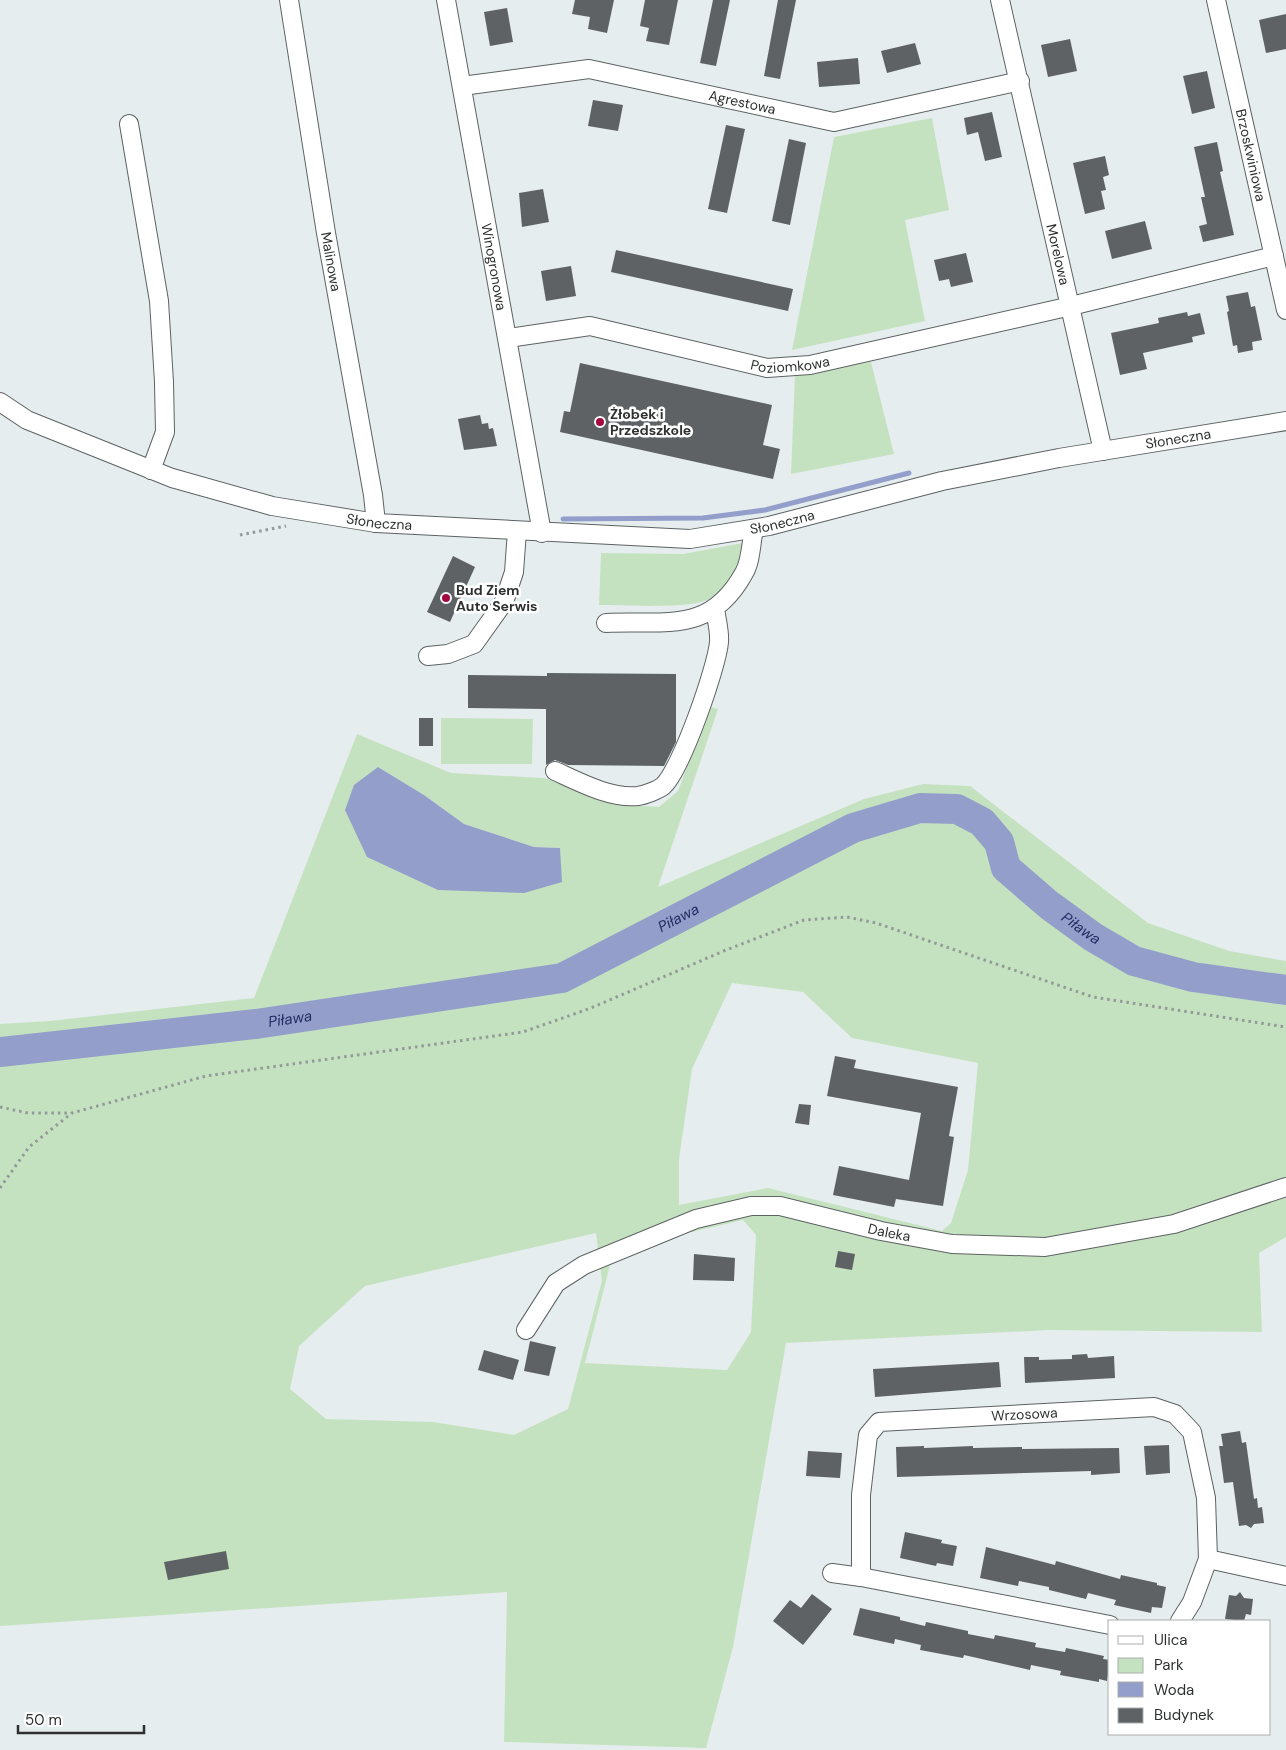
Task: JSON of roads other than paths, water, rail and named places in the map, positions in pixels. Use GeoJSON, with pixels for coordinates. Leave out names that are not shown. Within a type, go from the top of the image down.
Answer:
{"type":"FeatureCollection","features":[{"type":"Feature","properties":{"kind":"street","name":"Malinowa"},"geometry":{"type":"LineString","coordinates":[[289,0],[326,233],[373,495],[376,523]]}},
{"type":"Feature","properties":{"kind":"street","name":"Winogronowa"},"geometry":{"type":"LineString","coordinates":[[446,0],[542,533]]}},
{"type":"Feature","properties":{"kind":"street","name":"Morelowa"},"geometry":{"type":"LineString","coordinates":[[1000,0],[1103,451]]}},
{"type":"Feature","properties":{"kind":"street","name":"Brzoskwiniowa"},"geometry":{"type":"LineString","coordinates":[[1216,0],[1286,310]]}},
{"type":"Feature","properties":{"kind":"street","name":"Agrestowa"},"geometry":{"type":"LineString","coordinates":[[462,86],[589,68],[834,122],[1020,81]]}},
{"type":"Feature","properties":{"kind":"street"},"geometry":{"type":"LineString","coordinates":[[129,124],[159,301],[165,432],[152,470]]}},
{"type":"Feature","properties":{"kind":"street"},"geometry":{"type":"LineString","coordinates":[[1071,306],[1274,256]]}},
{"type":"Feature","properties":{"kind":"street","name":"Poziomkowa"},"geometry":{"type":"LineString","coordinates":[[508,338],[590,326],[767,368],[810,365],[1071,306]]}},
{"type":"Feature","properties":{"kind":"street","name":"Słoneczna"},"geometry":{"type":"LineString","coordinates":[[0,402],[27,420],[172,478],[272,506],[376,523],[542,533],[690,539],[754,528],[942,481],[1103,451],[1286,421]]}},
{"type":"Feature","properties":{"kind":"street"},"geometry":{"type":"LineString","coordinates":[[606,623],[647,621],[677,623],[707,614],[726,597],[745,572],[754,528]]}},
{"type":"Feature","properties":{"kind":"street"},"geometry":{"type":"LineString","coordinates":[[428,656],[448,654],[474,644],[504,602],[514,572],[517,531]]}},
{"type":"Feature","properties":{"kind":"street"},"geometry":{"type":"LineString","coordinates":[[555,771],[588,786],[618,794],[639,796],[662,786],[671,776],[686,746],[712,668],[719,641],[715,608]]}},
{"type":"Feature","properties":{"kind":"street","name":"Daleka"},"geometry":{"type":"LineString","coordinates":[[526,1330],[556,1283],[584,1265],[696,1219],[751,1206],[780,1206],[881,1230],[952,1244],[1045,1247],[1174,1224],[1286,1187]]}},
{"type":"Feature","properties":{"kind":"street","name":"Wrzosowa"},"geometry":{"type":"LineString","coordinates":[[861,1577],[862,1485],[868,1435],[879,1422],[1154,1407],[1175,1414],[1192,1432],[1206,1498],[1208,1559],[1192,1602],[1181,1620]]}},
{"type":"Feature","properties":{"kind":"street"},"geometry":{"type":"LineString","coordinates":[[1208,1559],[1286,1576]]}},
{"type":"Feature","properties":{"kind":"street"},"geometry":{"type":"LineString","coordinates":[[832,1573],[861,1577],[1108,1626]]}},
{"type":"Feature","properties":{"kind":"water"},"geometry":{"type":"Polygon","coordinates":[[[378,767],[424,795],[464,824],[534,847],[560,848],[562,882],[524,893],[438,890],[367,857],[345,810],[354,785],[378,767]]]}},
{"type":"Feature","properties":{"kind":"waterway"},"geometry":{"type":"LineString","coordinates":[[563,519],[703,518],[765,510],[909,473]]}},
{"type":"Feature","properties":{"kind":"waterway","name":"Piława"},"geometry":{"type":"LineString","coordinates":[[0,1052],[256,1024],[562,978],[853,828],[920,808],[957,809],[982,822],[999,842],[1006,868],[1049,905],[1093,937],[1134,961],[1193,977],[1286,990]]}},
{"type":"Feature","properties":{"kind":"place","name":"Żłobek i Przedszkole"},"geometry":{"type":"Point","coordinates":[600,422]}},
{"type":"Feature","properties":{"kind":"place","name":"Bud Ziem Auto Serwis"},"geometry":{"type":"Point","coordinates":[446,598]}}]}
